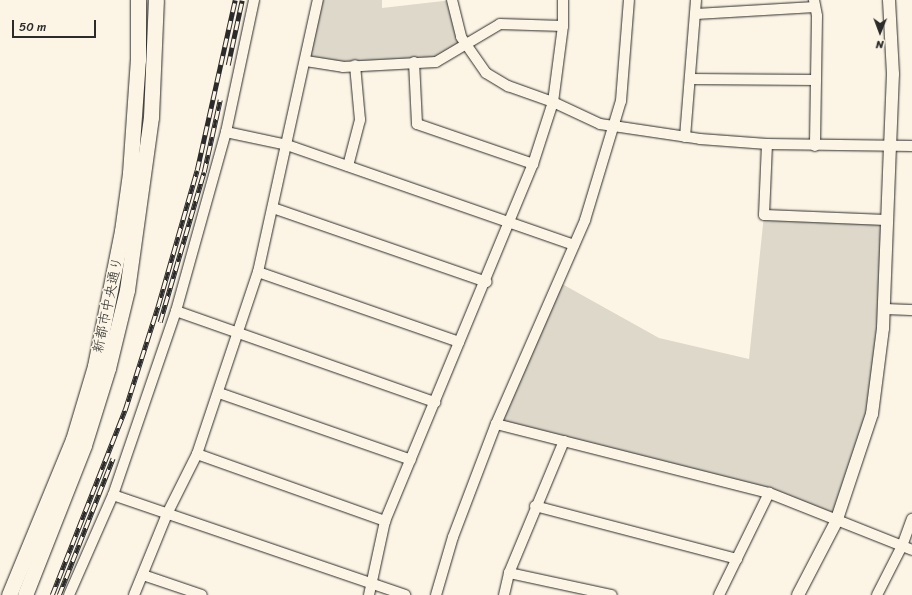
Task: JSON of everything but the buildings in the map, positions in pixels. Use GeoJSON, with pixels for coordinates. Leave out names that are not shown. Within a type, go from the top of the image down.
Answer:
{"type":"FeatureCollection","features":[{"type":"Feature","properties":{"kind":"main road","name":"新都市中央通り"},"geometry":{"type":"LineString","coordinates":[[9,595],[72,440],[97,358],[122,231],[130,173],[138,67],[138,0]]}},
{"type":"Feature","properties":{"kind":"main road","name":"新都市中央通り"},"geometry":{"type":"LineString","coordinates":[[25,595],[84,445],[108,368],[127,290],[151,116],[156,0]]}},
{"type":"Feature","properties":{"kind":"street"},"geometry":{"type":"LineString","coordinates":[[69,595],[113,496],[176,311],[226,132],[254,0]]}},
{"type":"Feature","properties":{"kind":"street"},"geometry":{"type":"LineString","coordinates":[[134,595],[167,514],[197,454],[219,393],[258,272],[274,208],[318,0]]}},
{"type":"Feature","properties":{"kind":"street"},"geometry":{"type":"LineString","coordinates":[[452,0],[466,45],[486,73],[508,86],[553,102],[614,128],[685,137],[767,144],[890,148],[912,146]]}},
{"type":"Feature","properties":{"kind":"street"},"geometry":{"type":"LineString","coordinates":[[369,595],[385,521],[460,342],[487,282],[533,164],[553,102],[563,26],[563,0]]}},
{"type":"Feature","properties":{"kind":"street"},"geometry":{"type":"LineString","coordinates":[[436,595],[453,537],[496,424],[574,245],[614,128],[621,101],[629,0]]}},
{"type":"Feature","properties":{"kind":"street"},"geometry":{"type":"LineString","coordinates":[[685,137],[696,0]]}},
{"type":"Feature","properties":{"kind":"street"},"geometry":{"type":"LineString","coordinates":[[798,595],[836,522],[872,414],[884,309],[893,74],[889,0]]}},
{"type":"Feature","properties":{"kind":"street"},"geometry":{"type":"LineString","coordinates":[[696,14],[814,3],[816,80],[815,146]]}},
{"type":"Feature","properties":{"kind":"street"},"geometry":{"type":"LineString","coordinates":[[306,60],[343,67],[355,65],[436,62],[500,24],[563,26]]}},
{"type":"Feature","properties":{"kind":"street"},"geometry":{"type":"LineString","coordinates":[[414,62],[417,124],[533,164]]}},
{"type":"Feature","properties":{"kind":"street"},"geometry":{"type":"LineString","coordinates":[[348,166],[360,120],[355,65]]}},
{"type":"Feature","properties":{"kind":"street"},"geometry":{"type":"LineString","coordinates":[[690,79],[816,80]]}},
{"type":"Feature","properties":{"kind":"street"},"geometry":{"type":"LineString","coordinates":[[226,132],[287,145],[574,245]]}},
{"type":"Feature","properties":{"kind":"street"},"geometry":{"type":"LineString","coordinates":[[767,144],[764,215],[887,220]]}},
{"type":"Feature","properties":{"kind":"street"},"geometry":{"type":"LineString","coordinates":[[274,208],[487,282]]}},
{"type":"Feature","properties":{"kind":"street"},"geometry":{"type":"LineString","coordinates":[[258,272],[460,342]]}},
{"type":"Feature","properties":{"kind":"street"},"geometry":{"type":"LineString","coordinates":[[884,309],[912,310]]}},
{"type":"Feature","properties":{"kind":"street"},"geometry":{"type":"LineString","coordinates":[[176,311],[238,331],[435,402]]}},
{"type":"Feature","properties":{"kind":"street"},"geometry":{"type":"LineString","coordinates":[[219,393],[411,460]]}},
{"type":"Feature","properties":{"kind":"street"},"geometry":{"type":"LineString","coordinates":[[496,424],[769,493],[836,522],[912,550]]}},
{"type":"Feature","properties":{"kind":"street"},"geometry":{"type":"LineString","coordinates":[[504,595],[509,573],[535,506],[564,441]]}},
{"type":"Feature","properties":{"kind":"street"},"geometry":{"type":"LineString","coordinates":[[197,454],[385,521]]}},
{"type":"Feature","properties":{"kind":"street"},"geometry":{"type":"LineString","coordinates":[[719,595],[769,493]]}},
{"type":"Feature","properties":{"kind":"street"},"geometry":{"type":"LineString","coordinates":[[113,496],[405,595]]}},
{"type":"Feature","properties":{"kind":"street"},"geometry":{"type":"LineString","coordinates":[[535,506],[737,559]]}},
{"type":"Feature","properties":{"kind":"street"},"geometry":{"type":"LineString","coordinates":[[878,595],[902,546],[912,519]]}},
{"type":"Feature","properties":{"kind":"street"},"geometry":{"type":"LineString","coordinates":[[509,573],[612,595]]}},
{"type":"Feature","properties":{"kind":"street"},"geometry":{"type":"LineString","coordinates":[[142,575],[202,595]]}},
{"type":"Feature","properties":{"kind":"shaded area"},"geometry":{"type":"Polygon","coordinates":[[[318,0],[382,0],[382,8],[452,0],[466,45],[436,62],[355,65],[306,61],[318,0]]]}},
{"type":"Feature","properties":{"kind":"shaded area"},"geometry":{"type":"Polygon","coordinates":[[[764,215],[887,220],[872,414],[836,522],[769,493],[496,424],[555,280],[659,338],[749,359],[764,215]]]}},
{"type":"Feature","properties":{"kind":"railway"},"geometry":{"type":"LineString","coordinates":[[52,595],[125,410],[158,306],[197,170],[235,0]]}},
{"type":"Feature","properties":{"kind":"railway"},"geometry":{"type":"LineString","coordinates":[[228,65],[242,0]]}},
{"type":"Feature","properties":{"kind":"railway"},"geometry":{"type":"LineString","coordinates":[[160,322],[204,172],[220,100]]}},
{"type":"Feature","properties":{"kind":"railway"},"geometry":{"type":"LineString","coordinates":[[59,595],[113,458]]}}]}
